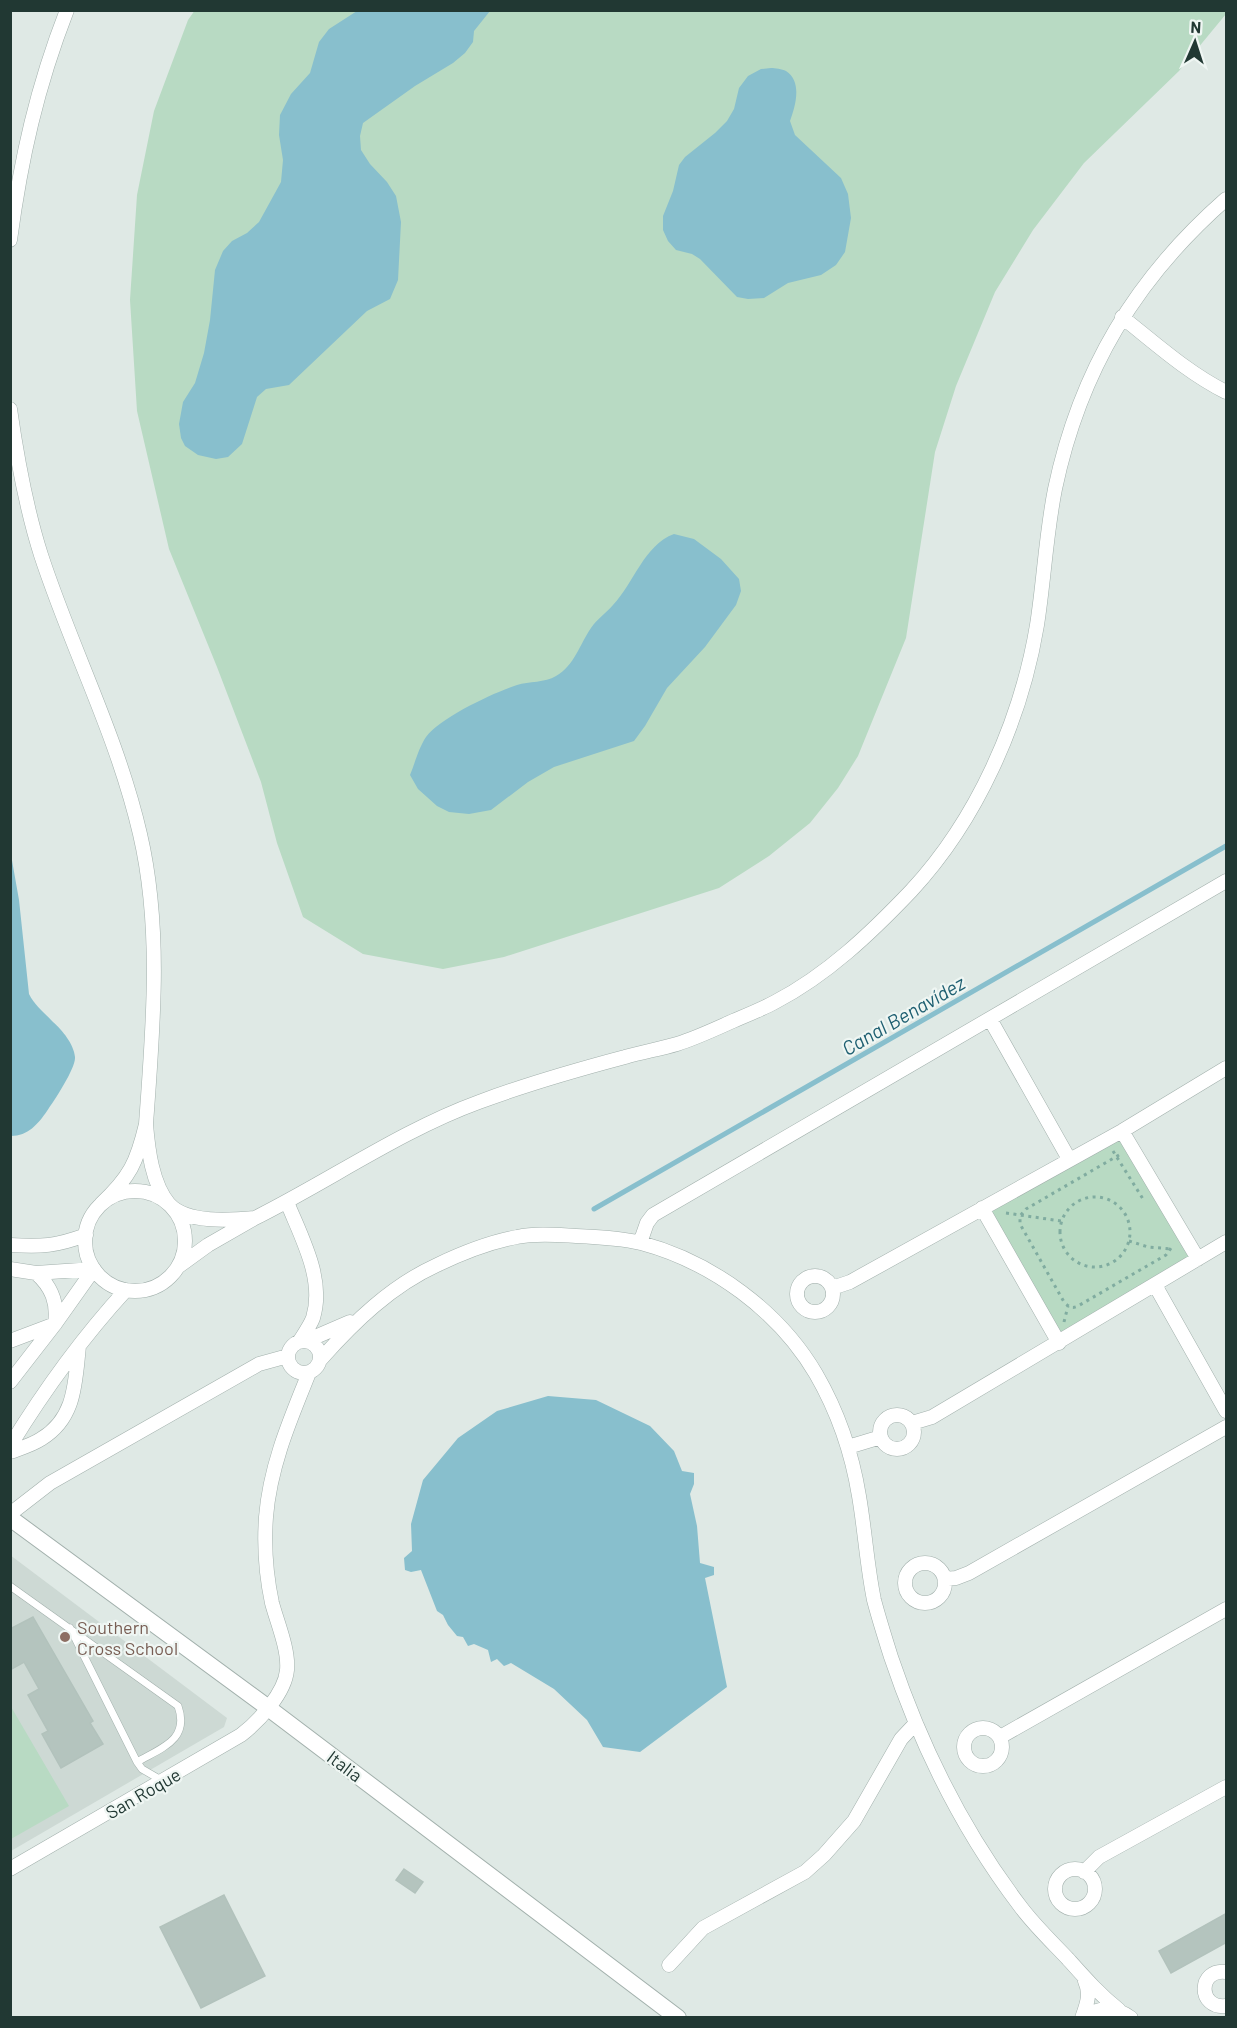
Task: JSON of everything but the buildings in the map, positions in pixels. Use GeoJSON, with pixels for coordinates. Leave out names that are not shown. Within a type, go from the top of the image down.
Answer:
{"type":"FeatureCollection","features":[{"type":"Feature","properties":{"kind":"street"},"geometry":{"type":"LineString","coordinates":[[10,240],[27,139],[40,84],[67,10]]}},
{"type":"Feature","properties":{"kind":"street"},"geometry":{"type":"LineString","coordinates":[[146,1124],[134,1167],[121,1186],[101,1204],[88,1224],[86,1235],[86,1247],[94,1269],[113,1286],[126,1290],[141,1291],[156,1287],[169,1278],[179,1266],[208,1245],[419,1129],[475,1103],[547,1078],[677,1044],[708,1033],[776,1002],[830,966],[875,928],[913,889],[940,855],[970,810],[992,768],[1018,702],[1036,626],[1055,490],[1070,435],[1092,375],[1122,317],[1144,286],[1199,223],[1227,199]]}},
{"type":"Feature","properties":{"kind":"street"},"geometry":{"type":"LineString","coordinates":[[1122,317],[1185,368],[1227,392]]}},
{"type":"Feature","properties":{"kind":"street"},"geometry":{"type":"LineString","coordinates":[[10,409],[17,456],[40,553],[108,728],[128,786],[141,836],[151,904],[154,962],[153,1035],[146,1124],[148,1145],[161,1190],[180,1218],[185,1234],[184,1251],[179,1266]]}},
{"type":"Feature","properties":{"kind":"street"},"geometry":{"type":"LineString","coordinates":[[640,1243],[647,1223],[653,1215],[990,1019],[1223,887]]}},
{"type":"Feature","properties":{"kind":"street"},"geometry":{"type":"LineString","coordinates":[[990,1019],[1069,1159]]}},
{"type":"Feature","properties":{"kind":"street"},"geometry":{"type":"LineString","coordinates":[[832,1288],[850,1282],[1122,1131],[1227,1068]]}},
{"type":"Feature","properties":{"kind":"street"},"geometry":{"type":"LineString","coordinates":[[1122,1131],[1198,1259]]}},
{"type":"Feature","properties":{"kind":"street"},"geometry":{"type":"LineString","coordinates":[[101,1204],[114,1196],[128,1192],[143,1192],[158,1196],[187,1214],[207,1219],[255,1218]]}},
{"type":"Feature","properties":{"kind":"street"},"geometry":{"type":"LineString","coordinates":[[287,1202],[309,1256],[316,1290],[313,1319],[303,1342]]}},
{"type":"Feature","properties":{"kind":"street"},"geometry":{"type":"LineString","coordinates":[[982,1208],[1059,1343]]}},
{"type":"Feature","properties":{"kind":"street"},"geometry":{"type":"LineString","coordinates":[[10,1245],[39,1247],[59,1245],[86,1235]]}},
{"type":"Feature","properties":{"kind":"street"},"geometry":{"type":"LineString","coordinates":[[363,1316],[292,1347],[288,1356],[290,1366],[304,1374],[317,1368],[321,1359],[363,1316],[395,1290],[435,1266],[464,1253],[518,1237],[538,1235],[606,1237],[640,1243],[691,1262],[724,1280],[769,1316],[791,1339],[814,1371],[830,1400],[848,1447],[859,1496],[875,1603],[904,1694],[936,1767],[973,1838],[1022,1909],[1085,1981],[1125,2014]]}},
{"type":"Feature","properties":{"kind":"street"},"geometry":{"type":"LineString","coordinates":[[912,1423],[932,1417],[1227,1242]]}},
{"type":"Feature","properties":{"kind":"street"},"geometry":{"type":"LineString","coordinates":[[10,1269],[36,1273],[94,1269]]}},
{"type":"Feature","properties":{"kind":"street"},"geometry":{"type":"LineString","coordinates":[[10,1382],[94,1269]]}},
{"type":"Feature","properties":{"kind":"street"},"geometry":{"type":"LineString","coordinates":[[36,1273],[45,1280],[51,1290],[57,1313],[55,1324]]}},
{"type":"Feature","properties":{"kind":"street"},"geometry":{"type":"LineString","coordinates":[[1155,1285],[1227,1411]]}},
{"type":"Feature","properties":{"kind":"street"},"geometry":{"type":"LineString","coordinates":[[10,1446],[40,1398],[90,1329],[126,1290]]}},
{"type":"Feature","properties":{"kind":"street"},"geometry":{"type":"LineString","coordinates":[[10,1341],[55,1324]]}},
{"type":"Feature","properties":{"kind":"street"},"geometry":{"type":"LineString","coordinates":[[303,1342],[315,1345],[321,1359]]}},
{"type":"Feature","properties":{"kind":"street"},"geometry":{"type":"LineString","coordinates":[[10,1452],[40,1441],[53,1431],[66,1415],[75,1391],[79,1344]]}},
{"type":"Feature","properties":{"kind":"street"},"geometry":{"type":"LineString","coordinates":[[10,1516],[50,1483],[259,1364],[288,1356]]}},
{"type":"Feature","properties":{"kind":"street","name":"San Roque"},"geometry":{"type":"LineString","coordinates":[[10,1869],[241,1735],[252,1726],[278,1695],[284,1683],[288,1660],[267,1577],[266,1517],[275,1462],[309,1373]]}},
{"type":"Feature","properties":{"kind":"street"},"geometry":{"type":"LineString","coordinates":[[891,1416],[903,1416],[912,1423],[913,1439],[906,1448],[895,1450],[889,1448],[881,1437],[882,1423],[891,1416]]}},
{"type":"Feature","properties":{"kind":"street"},"geometry":{"type":"LineString","coordinates":[[945,1579],[957,1578],[969,1572],[1227,1427]]}},
{"type":"Feature","properties":{"kind":"street"},"geometry":{"type":"LineString","coordinates":[[848,1447],[881,1437]]}},
{"type":"Feature","properties":{"kind":"street","name":"Italia"},"geometry":{"type":"LineString","coordinates":[[10,1516],[678,2018]]}},
{"type":"Feature","properties":{"kind":"street"},"geometry":{"type":"LineString","coordinates":[[1000,1737],[1227,1609]]}},
{"type":"Feature","properties":{"kind":"street"},"geometry":{"type":"LineString","coordinates":[[669,1965],[703,1928],[805,1872],[824,1855],[854,1821],[901,1739],[916,1723]]}},
{"type":"Feature","properties":{"kind":"street"},"geometry":{"type":"LineString","coordinates":[[1084,1872],[1099,1857],[1227,1787]]}},
{"type":"Feature","properties":{"kind":"street"},"geometry":{"type":"LineString","coordinates":[[1227,1972],[1216,1972],[1204,1985],[1206,1997],[1210,2002],[1227,2006]]}},
{"type":"Feature","properties":{"kind":"street"},"geometry":{"type":"LineString","coordinates":[[1083,2018],[1089,1989],[1085,1981]]}},
{"type":"Feature","properties":{"kind":"street"},"geometry":{"type":"LineString","coordinates":[[1083,2018],[1100,2009],[1125,2014]]}},
{"type":"Feature","properties":{"kind":"lane"},"geometry":{"type":"LineString","coordinates":[[10,1586],[178,1706],[182,1716],[178,1734],[171,1742],[137,1762]]}},
{"type":"Feature","properties":{"kind":"lane"},"geometry":{"type":"LineString","coordinates":[[70,1628],[137,1762],[142,1769],[163,1781]]}},
{"type":"Feature","properties":{"kind":"path"},"geometry":{"type":"LineString","coordinates":[[1147,1206],[1117,1157],[1026,1209],[1020,1216],[1020,1224],[1064,1302],[1074,1308],[1166,1255],[1171,1247]]}},
{"type":"Feature","properties":{"kind":"path"},"geometry":{"type":"LineString","coordinates":[[1099,1197],[1110,1200],[1127,1218],[1130,1229],[1129,1241],[1125,1252],[1107,1266],[1096,1268],[1085,1266],[1066,1254],[1059,1233],[1061,1221],[1066,1210],[1075,1202],[1099,1197]]}},
{"type":"Feature","properties":{"kind":"path"},"geometry":{"type":"LineString","coordinates":[[982,1208],[1061,1221]]}},
{"type":"Feature","properties":{"kind":"path"},"geometry":{"type":"LineString","coordinates":[[1129,1241],[1148,1247],[1171,1247],[1198,1259]]}},
{"type":"Feature","properties":{"kind":"shaded area","name":"Southern Cross School"},"geometry":{"type":"Polygon","coordinates":[[[10,1555],[227,1718],[224,1727],[11,1851],[10,1555]]]}},
{"type":"Feature","properties":{"kind":"green space"},"geometry":{"type":"Polygon","coordinates":[[[195,10],[1226,11],[1226,14],[1179,71],[1084,163],[1033,230],[995,292],[956,386],[935,452],[906,638],[858,756],[838,788],[810,823],[769,856],[719,888],[504,957],[443,969],[363,954],[303,917],[277,843],[261,782],[169,549],[137,411],[130,300],[137,195],[154,111],[188,20],[195,10]]]}},
{"type":"Feature","properties":{"kind":"green space"},"geometry":{"type":"Polygon","coordinates":[[[1122,1131],[1198,1259],[1059,1343],[982,1208],[1122,1131]]]}},
{"type":"Feature","properties":{"kind":"green space"},"geometry":{"type":"Polygon","coordinates":[[[10,1705],[69,1806],[11,1839],[10,1839],[10,1705]]]}},
{"type":"Feature","properties":{"kind":"water"},"geometry":{"type":"Polygon","coordinates":[[[357,11],[490,11],[474,31],[473,42],[465,53],[363,123],[360,136],[361,150],[396,196],[401,222],[398,280],[390,299],[367,311],[289,385],[266,389],[257,397],[242,444],[228,457],[216,459],[198,455],[185,446],[179,424],[183,402],[195,383],[204,353],[215,270],[223,251],[232,241],[247,233],[259,222],[281,182],[283,160],[279,135],[280,115],[291,94],[310,73],[319,42],[329,29],[357,11]]]}},
{"type":"Feature","properties":{"kind":"water"},"geometry":{"type":"Polygon","coordinates":[[[761,69],[786,71],[794,81],[796,95],[790,121],[795,135],[841,178],[848,194],[851,218],[845,252],[836,265],[821,275],[788,283],[764,298],[748,299],[737,297],[700,259],[692,254],[676,250],[668,241],[663,230],[663,216],[673,191],[679,165],[685,157],[727,121],[734,109],[739,88],[748,76],[761,69]]]}},
{"type":"Feature","properties":{"kind":"water"},"geometry":{"type":"Polygon","coordinates":[[[674,534],[694,539],[721,559],[739,579],[741,591],[736,605],[705,647],[667,688],[634,741],[554,767],[528,782],[491,810],[469,814],[449,812],[437,806],[418,789],[410,775],[419,750],[433,729],[468,706],[495,694],[522,684],[547,680],[562,672],[572,661],[591,628],[620,596],[647,555],[664,539],[674,534]]]}},
{"type":"Feature","properties":{"kind":"water"},"geometry":{"type":"Polygon","coordinates":[[[10,849],[19,900],[29,994],[67,1038],[75,1057],[64,1084],[40,1120],[27,1132],[11,1136],[10,849]]]}},
{"type":"Feature","properties":{"kind":"water"},"geometry":{"type":"Polygon","coordinates":[[[548,1396],[596,1400],[650,1426],[674,1451],[682,1471],[694,1473],[694,1484],[690,1494],[697,1526],[700,1563],[714,1567],[714,1575],[705,1578],[727,1687],[640,1752],[603,1747],[587,1720],[554,1689],[511,1663],[504,1666],[497,1659],[491,1662],[488,1650],[474,1644],[468,1646],[463,1637],[457,1636],[443,1615],[437,1611],[421,1570],[411,1572],[405,1570],[404,1558],[412,1551],[411,1524],[423,1480],[458,1438],[497,1411],[548,1396]]]}},
{"type":"Feature","properties":{"kind":"waterway","name":"Canal Benavídez"},"geometry":{"type":"LineString","coordinates":[[594,1209],[1226,846]]}},
{"type":"Feature","properties":{"kind":"place","name":"Southern Cross School"},"geometry":{"type":"Point","coordinates":[65,1637]}}]}
